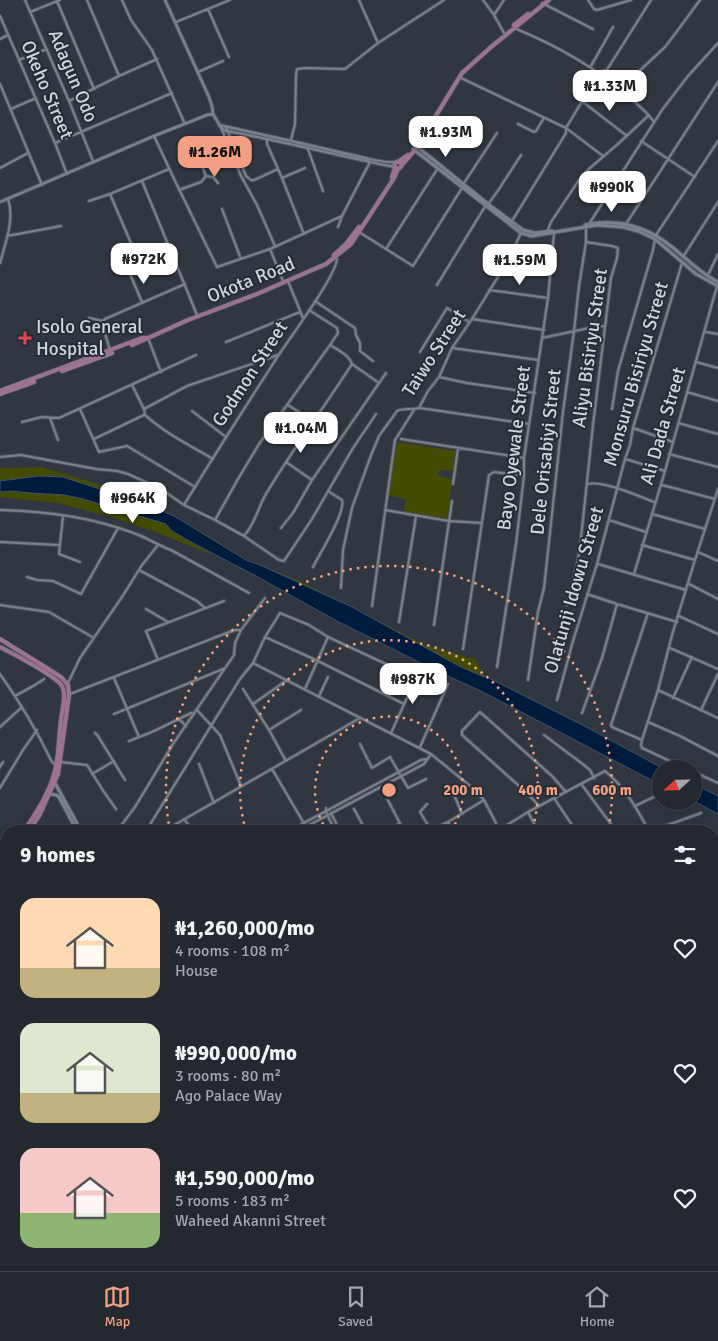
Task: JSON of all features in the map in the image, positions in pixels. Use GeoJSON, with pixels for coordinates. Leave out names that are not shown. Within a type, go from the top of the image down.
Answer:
{"type":"FeatureCollection","features":[{"type":"Feature","properties":{"kind":"main road","name":"Okota Road"},"geometry":{"type":"LineString","coordinates":[[316,268],[330,259],[357,230],[397,166],[415,148],[459,77],[470,65],[545,2]]}},
{"type":"Feature","properties":{"kind":"main road","name":"Okota Road"},"geometry":{"type":"LineString","coordinates":[[415,148],[460,73],[504,34],[545,2]]}},
{"type":"Feature","properties":{"kind":"main road"},"geometry":{"type":"LineString","coordinates":[[415,148],[521,233],[532,236],[587,225],[623,227],[638,231],[671,246],[718,285]]}},
{"type":"Feature","properties":{"kind":"main road"},"geometry":{"type":"LineString","coordinates":[[415,148],[444,168],[462,186]]}},
{"type":"Feature","properties":{"kind":"main road","name":"Okota Road"},"geometry":{"type":"LineString","coordinates":[[0,393],[142,338],[148,338],[326,264],[351,244],[394,178],[397,166]]}},
{"type":"Feature","properties":{"kind":"main road"},"geometry":{"type":"LineString","coordinates":[[487,205],[527,231],[538,233],[610,222],[642,228],[682,264],[718,285]]}},
{"type":"Feature","properties":{"kind":"main road"},"geometry":{"type":"LineString","coordinates":[[694,272],[698,269]]}},
{"type":"Feature","properties":{"kind":"main road"},"geometry":{"type":"LineString","coordinates":[[0,393],[148,338]]}},
{"type":"Feature","properties":{"kind":"main road"},"geometry":{"type":"LineString","coordinates":[[1,641],[61,677],[68,685],[69,695],[58,774],[50,794],[33,825]]}},
{"type":"Feature","properties":{"kind":"main road"},"geometry":{"type":"LineString","coordinates":[[0,647],[56,680],[62,687],[64,695],[56,766],[47,792],[28,825]]}},
{"type":"Feature","properties":{"kind":"main road"},"geometry":{"type":"LineString","coordinates":[[55,783],[78,825]]}},
{"type":"Feature","properties":{"kind":"main road"},"geometry":{"type":"LineString","coordinates":[[50,794],[59,797],[73,825]]}},
{"type":"Feature","properties":{"kind":"street","name":"Adagun Odo"},"geometry":{"type":"LineString","coordinates":[[25,0],[94,163]]}},
{"type":"Feature","properties":{"kind":"street"},"geometry":{"type":"LineString","coordinates":[[87,0],[119,76]]}},
{"type":"Feature","properties":{"kind":"street"},"geometry":{"type":"LineString","coordinates":[[122,0],[131,20],[149,44],[157,59],[186,124]]}},
{"type":"Feature","properties":{"kind":"street"},"geometry":{"type":"LineString","coordinates":[[165,0],[198,72],[212,106],[213,114],[223,127],[248,179],[254,180],[278,169]]}},
{"type":"Feature","properties":{"kind":"street"},"geometry":{"type":"LineString","coordinates":[[176,22],[230,0]]}},
{"type":"Feature","properties":{"kind":"street"},"geometry":{"type":"LineString","coordinates":[[358,0],[378,43]]}},
{"type":"Feature","properties":{"kind":"street"},"geometry":{"type":"LineString","coordinates":[[291,140],[298,69],[344,69],[378,43],[444,0]]}},
{"type":"Feature","properties":{"kind":"street"},"geometry":{"type":"LineString","coordinates":[[483,0],[504,34]]}},
{"type":"Feature","properties":{"kind":"street"},"geometry":{"type":"LineString","coordinates":[[494,15],[504,0]]}},
{"type":"Feature","properties":{"kind":"street"},"geometry":{"type":"LineString","coordinates":[[588,0],[597,10],[631,0]]}},
{"type":"Feature","properties":{"kind":"street"},"geometry":{"type":"LineString","coordinates":[[596,78],[603,76],[651,0]]}},
{"type":"Feature","properties":{"kind":"street"},"geometry":{"type":"LineString","coordinates":[[620,89],[664,47],[700,0]]}},
{"type":"Feature","properties":{"kind":"street"},"geometry":{"type":"LineString","coordinates":[[30,12],[59,1],[94,89]]}},
{"type":"Feature","properties":{"kind":"street"},"geometry":{"type":"LineString","coordinates":[[545,2],[593,29]]}},
{"type":"Feature","properties":{"kind":"street"},"geometry":{"type":"LineString","coordinates":[[208,9],[229,57]]}},
{"type":"Feature","properties":{"kind":"street","name":"Okeho Street"},"geometry":{"type":"LineString","coordinates":[[0,16],[67,174]]}},
{"type":"Feature","properties":{"kind":"street"},"geometry":{"type":"LineString","coordinates":[[591,66],[613,27]]}},
{"type":"Feature","properties":{"kind":"street"},"geometry":{"type":"LineString","coordinates":[[514,28],[538,38],[591,66],[620,89],[649,115],[654,122]]}},
{"type":"Feature","properties":{"kind":"street"},"geometry":{"type":"LineString","coordinates":[[0,39],[8,35]]}},
{"type":"Feature","properties":{"kind":"street"},"geometry":{"type":"LineString","coordinates":[[587,225],[641,141],[682,82],[718,43]]}},
{"type":"Feature","properties":{"kind":"street"},"geometry":{"type":"LineString","coordinates":[[19,60],[47,49]]}},
{"type":"Feature","properties":{"kind":"street"},"geometry":{"type":"LineString","coordinates":[[69,101],[157,59]]}},
{"type":"Feature","properties":{"kind":"street"},"geometry":{"type":"LineString","coordinates":[[198,72],[223,60]]}},
{"type":"Feature","properties":{"kind":"street"},"geometry":{"type":"LineString","coordinates":[[598,72],[607,70]]}},
{"type":"Feature","properties":{"kind":"street"},"geometry":{"type":"LineString","coordinates":[[512,221],[566,133],[566,128],[598,72]]}},
{"type":"Feature","properties":{"kind":"street"},"geometry":{"type":"LineString","coordinates":[[459,77],[566,128],[603,156]]}},
{"type":"Feature","properties":{"kind":"street"},"geometry":{"type":"LineString","coordinates":[[626,224],[718,82]]}},
{"type":"Feature","properties":{"kind":"street"},"geometry":{"type":"LineString","coordinates":[[0,84],[42,185]]}},
{"type":"Feature","properties":{"kind":"street"},"geometry":{"type":"LineString","coordinates":[[55,143],[172,93]]}},
{"type":"Feature","properties":{"kind":"street"},"geometry":{"type":"LineString","coordinates":[[11,109],[36,98]]}},
{"type":"Feature","properties":{"kind":"street"},"geometry":{"type":"LineString","coordinates":[[582,101],[627,136]]}},
{"type":"Feature","properties":{"kind":"street"},"geometry":{"type":"LineString","coordinates":[[0,202],[154,136],[213,114]]}},
{"type":"Feature","properties":{"kind":"street"},"geometry":{"type":"LineString","coordinates":[[547,232],[551,222],[579,180],[649,115]]}},
{"type":"Feature","properties":{"kind":"street"},"geometry":{"type":"LineString","coordinates":[[518,124],[534,132],[544,118]]}},
{"type":"Feature","properties":{"kind":"street"},"geometry":{"type":"LineString","coordinates":[[223,127],[291,140],[369,161]]}},
{"type":"Feature","properties":{"kind":"street"},"geometry":{"type":"LineString","coordinates":[[223,127],[308,148],[397,166]]}},
{"type":"Feature","properties":{"kind":"street"},"geometry":{"type":"LineString","coordinates":[[223,127],[241,176],[257,204],[275,246]]}},
{"type":"Feature","properties":{"kind":"street"},"geometry":{"type":"LineString","coordinates":[[359,232],[413,266],[497,133]]}},
{"type":"Feature","properties":{"kind":"street"},"geometry":{"type":"LineString","coordinates":[[154,136],[218,267],[275,246],[342,216]]}},
{"type":"Feature","properties":{"kind":"street"},"geometry":{"type":"LineString","coordinates":[[267,138],[267,144],[304,234]]}},
{"type":"Feature","properties":{"kind":"street"},"geometry":{"type":"LineString","coordinates":[[641,141],[695,177]]}},
{"type":"Feature","properties":{"kind":"street"},"geometry":{"type":"LineString","coordinates":[[612,409],[618,371],[655,238],[718,141]]}},
{"type":"Feature","properties":{"kind":"street"},"geometry":{"type":"LineString","coordinates":[[194,145],[206,176]]}},
{"type":"Feature","properties":{"kind":"street"},"geometry":{"type":"LineString","coordinates":[[714,147],[718,149]]}},
{"type":"Feature","properties":{"kind":"street"},"geometry":{"type":"LineString","coordinates":[[308,148],[323,192]]}},
{"type":"Feature","properties":{"kind":"street"},"geometry":{"type":"LineString","coordinates":[[0,168],[28,153]]}},
{"type":"Feature","properties":{"kind":"street"},"geometry":{"type":"LineString","coordinates":[[437,285],[520,155]]}},
{"type":"Feature","properties":{"kind":"street"},"geometry":{"type":"LineString","coordinates":[[338,228],[369,161]]}},
{"type":"Feature","properties":{"kind":"street"},"geometry":{"type":"LineString","coordinates":[[282,178],[304,168]]}},
{"type":"Feature","properties":{"kind":"street"},"geometry":{"type":"LineString","coordinates":[[386,249],[438,168]]}},
{"type":"Feature","properties":{"kind":"street"},"geometry":{"type":"LineString","coordinates":[[89,202],[169,169]]}},
{"type":"Feature","properties":{"kind":"street"},"geometry":{"type":"LineString","coordinates":[[179,190],[201,182],[206,176]]}},
{"type":"Feature","properties":{"kind":"street"},"geometry":{"type":"LineString","coordinates":[[206,176],[213,177],[218,184]]}},
{"type":"Feature","properties":{"kind":"street"},"geometry":{"type":"LineString","coordinates":[[142,181],[198,317]]}},
{"type":"Feature","properties":{"kind":"street"},"geometry":{"type":"LineString","coordinates":[[110,194],[136,255],[167,243]]}},
{"type":"Feature","properties":{"kind":"street"},"geometry":{"type":"LineString","coordinates":[[0,263],[7,236],[10,212],[8,199]]}},
{"type":"Feature","properties":{"kind":"street"},"geometry":{"type":"LineString","coordinates":[[683,257],[718,202]]}},
{"type":"Feature","properties":{"kind":"street"},"geometry":{"type":"LineString","coordinates":[[222,209],[241,259]]}},
{"type":"Feature","properties":{"kind":"street","name":"Dele Orisabiyi Street"},"geometry":{"type":"LineString","coordinates":[[528,680],[538,612],[544,588],[562,420],[587,225]]}},
{"type":"Feature","properties":{"kind":"street"},"geometry":{"type":"LineString","coordinates":[[7,236],[61,226]]}},
{"type":"Feature","properties":{"kind":"street","name":"Taiwo Street"},"geometry":{"type":"LineString","coordinates":[[341,588],[343,550],[352,508],[379,436],[397,411],[419,408],[428,391],[439,377],[452,348],[509,259],[521,233]]}},
{"type":"Feature","properties":{"kind":"street","name":"Bayo Oyewale Street"},"geometry":{"type":"LineString","coordinates":[[497,667],[511,579],[524,476],[524,458],[544,330],[554,233]]}},
{"type":"Feature","properties":{"kind":"street","name":"Aliyu Bisiriyu Street"},"geometry":{"type":"LineString","coordinates":[[567,605],[578,560],[611,278],[618,248],[586,242]]}},
{"type":"Feature","properties":{"kind":"street"},"geometry":{"type":"LineString","coordinates":[[270,248],[303,318]]}},
{"type":"Feature","properties":{"kind":"street"},"geometry":{"type":"LineString","coordinates":[[708,277],[718,254]]}},
{"type":"Feature","properties":{"kind":"street","name":"Godmon Street"},"geometry":{"type":"LineString","coordinates":[[184,505],[279,354],[315,301],[334,269],[336,259],[334,258]]}},
{"type":"Feature","properties":{"kind":"street"},"geometry":{"type":"LineString","coordinates":[[509,259],[551,265]]}},
{"type":"Feature","properties":{"kind":"street","name":"Monsuru Bisiriyu Street"},"geometry":{"type":"LineString","coordinates":[[617,488],[682,264]]}},
{"type":"Feature","properties":{"kind":"street"},"geometry":{"type":"LineString","coordinates":[[130,274],[142,302]]}},
{"type":"Feature","properties":{"kind":"street"},"geometry":{"type":"LineString","coordinates":[[103,321],[185,284]]}},
{"type":"Feature","properties":{"kind":"street","name":"Ali Dada Street"},"geometry":{"type":"LineString","coordinates":[[634,574],[718,285]]}},
{"type":"Feature","properties":{"kind":"street"},"geometry":{"type":"LineString","coordinates":[[489,290],[548,298]]}},
{"type":"Feature","properties":{"kind":"street"},"geometry":{"type":"LineString","coordinates":[[315,301],[355,328],[361,345],[360,351],[372,361]]}},
{"type":"Feature","properties":{"kind":"street"},"geometry":{"type":"LineString","coordinates":[[420,352],[447,308],[469,322]]}},
{"type":"Feature","properties":{"kind":"street"},"geometry":{"type":"LineString","coordinates":[[215,520],[259,444],[338,333],[338,329],[309,310]]}},
{"type":"Feature","properties":{"kind":"street"},"geometry":{"type":"LineString","coordinates":[[226,342],[300,312]]}},
{"type":"Feature","properties":{"kind":"street"},"geometry":{"type":"LineString","coordinates":[[89,318],[103,321]]}},
{"type":"Feature","properties":{"kind":"street"},"geometry":{"type":"LineString","coordinates":[[472,319],[544,330]]}},
{"type":"Feature","properties":{"kind":"street"},"geometry":{"type":"LineString","coordinates":[[103,321],[110,351]]}},
{"type":"Feature","properties":{"kind":"street"},"geometry":{"type":"LineString","coordinates":[[542,338],[605,326]]}},
{"type":"Feature","properties":{"kind":"street"},"geometry":{"type":"LineString","coordinates":[[705,331],[718,334]]}},
{"type":"Feature","properties":{"kind":"street"},"geometry":{"type":"LineString","coordinates":[[148,338],[161,372]]}},
{"type":"Feature","properties":{"kind":"street"},"geometry":{"type":"LineString","coordinates":[[330,345],[350,358],[352,364],[379,383]]}},
{"type":"Feature","properties":{"kind":"street"},"geometry":{"type":"LineString","coordinates":[[452,348],[538,360]]}},
{"type":"Feature","properties":{"kind":"street"},"geometry":{"type":"LineString","coordinates":[[144,408],[187,386],[279,354]]}},
{"type":"Feature","properties":{"kind":"street"},"geometry":{"type":"LineString","coordinates":[[22,422],[42,417],[59,418],[196,355]]}},
{"type":"Feature","properties":{"kind":"street"},"geometry":{"type":"LineString","coordinates":[[696,362],[718,368]]}},
{"type":"Feature","properties":{"kind":"street"},"geometry":{"type":"LineString","coordinates":[[244,536],[265,494],[352,364]]}},
{"type":"Feature","properties":{"kind":"street"},"geometry":{"type":"LineString","coordinates":[[280,528],[293,513],[312,480],[386,373]]}},
{"type":"Feature","properties":{"kind":"street"},"geometry":{"type":"LineString","coordinates":[[439,377],[534,393]]}},
{"type":"Feature","properties":{"kind":"street"},"geometry":{"type":"LineString","coordinates":[[132,385],[144,408],[145,415],[163,430],[212,459]]}},
{"type":"Feature","properties":{"kind":"street"},"geometry":{"type":"LineString","coordinates":[[687,392],[718,401]]}},
{"type":"Feature","properties":{"kind":"street"},"geometry":{"type":"LineString","coordinates":[[288,405],[314,421]]}},
{"type":"Feature","properties":{"kind":"street"},"geometry":{"type":"LineString","coordinates":[[419,408],[529,424]]}},
{"type":"Feature","properties":{"kind":"street"},"geometry":{"type":"LineString","coordinates":[[80,409],[100,452],[127,446],[196,487]]}},
{"type":"Feature","properties":{"kind":"street"},"geometry":{"type":"LineString","coordinates":[[372,606],[395,440],[414,410]]}},
{"type":"Feature","properties":{"kind":"street"},"geometry":{"type":"LineString","coordinates":[[192,412],[226,437]]}},
{"type":"Feature","properties":{"kind":"street"},"geometry":{"type":"LineString","coordinates":[[0,458],[21,456],[128,474],[161,489],[184,505],[244,536],[283,561],[312,519],[353,448],[376,414]]}},
{"type":"Feature","properties":{"kind":"street"},"geometry":{"type":"LineString","coordinates":[[94,438],[145,415]]}},
{"type":"Feature","properties":{"kind":"street"},"geometry":{"type":"LineString","coordinates":[[50,418],[58,440]]}},
{"type":"Feature","properties":{"kind":"street"},"geometry":{"type":"LineString","coordinates":[[678,423],[718,434]]}},
{"type":"Feature","properties":{"kind":"street"},"geometry":{"type":"LineString","coordinates":[[633,428],[673,442]]}},
{"type":"Feature","properties":{"kind":"street"},"geometry":{"type":"LineString","coordinates":[[401,440],[524,458]]}},
{"type":"Feature","properties":{"kind":"street"},"geometry":{"type":"LineString","coordinates":[[452,484],[458,448]]}},
{"type":"Feature","properties":{"kind":"street"},"geometry":{"type":"LineString","coordinates":[[669,454],[718,467]]}},
{"type":"Feature","properties":{"kind":"street"},"geometry":{"type":"LineString","coordinates":[[625,459],[665,471]]}},
{"type":"Feature","properties":{"kind":"street"},"geometry":{"type":"LineString","coordinates":[[286,461],[312,480]]}},
{"type":"Feature","properties":{"kind":"street"},"geometry":{"type":"LineString","coordinates":[[463,649],[489,475],[496,472],[524,476]]}},
{"type":"Feature","properties":{"kind":"street"},"geometry":{"type":"LineString","coordinates":[[588,484],[617,488],[655,502]]}},
{"type":"Feature","properties":{"kind":"street"},"geometry":{"type":"LineString","coordinates":[[660,484],[715,499]]}},
{"type":"Feature","properties":{"kind":"street","name":"Olatunji Idowu Street"},"geometry":{"type":"LineString","coordinates":[[556,700],[597,564],[617,488]]}},
{"type":"Feature","properties":{"kind":"street"},"geometry":{"type":"LineString","coordinates":[[668,760],[642,748],[641,745],[695,560],[718,489]]}},
{"type":"Feature","properties":{"kind":"street"},"geometry":{"type":"LineString","coordinates":[[314,567],[338,519],[343,504],[342,500],[328,491]]}},
{"type":"Feature","properties":{"kind":"street"},"geometry":{"type":"LineString","coordinates":[[434,626],[452,501]]}},
{"type":"Feature","properties":{"kind":"street"},"geometry":{"type":"LineString","coordinates":[[0,510],[30,511],[63,516],[95,522],[136,534],[171,550],[249,594]]}},
{"type":"Feature","properties":{"kind":"street"},"geometry":{"type":"LineString","coordinates":[[385,510],[449,521],[482,524]]}},
{"type":"Feature","properties":{"kind":"street"},"geometry":{"type":"LineString","coordinates":[[652,514],[705,529]]}},
{"type":"Feature","properties":{"kind":"street"},"geometry":{"type":"LineString","coordinates":[[63,516],[59,554],[80,562]]}},
{"type":"Feature","properties":{"kind":"street"},"geometry":{"type":"LineString","coordinates":[[399,622],[416,516]]}},
{"type":"Feature","properties":{"kind":"street"},"geometry":{"type":"LineString","coordinates":[[609,520],[646,532]]}},
{"type":"Feature","properties":{"kind":"street"},"geometry":{"type":"LineString","coordinates":[[28,577],[53,581],[81,594],[118,528]]}},
{"type":"Feature","properties":{"kind":"street"},"geometry":{"type":"LineString","coordinates":[[0,542],[59,545]]}},
{"type":"Feature","properties":{"kind":"street"},"geometry":{"type":"LineString","coordinates":[[642,544],[695,560]]}},
{"type":"Feature","properties":{"kind":"street"},"geometry":{"type":"LineString","coordinates":[[68,685],[80,658],[158,545]]}},
{"type":"Feature","properties":{"kind":"street"},"geometry":{"type":"LineString","coordinates":[[698,552],[718,561]]}},
{"type":"Feature","properties":{"kind":"street"},"geometry":{"type":"LineString","coordinates":[[597,564],[686,590]]}},
{"type":"Feature","properties":{"kind":"street"},"geometry":{"type":"LineString","coordinates":[[139,570],[197,601],[205,608]]}},
{"type":"Feature","properties":{"kind":"street"},"geometry":{"type":"LineString","coordinates":[[688,584],[718,598]]}},
{"type":"Feature","properties":{"kind":"street"},"geometry":{"type":"LineString","coordinates":[[587,594],[677,622]]}},
{"type":"Feature","properties":{"kind":"street"},"geometry":{"type":"LineString","coordinates":[[121,825],[223,669],[234,656],[235,643],[240,630],[265,598]]}},
{"type":"Feature","properties":{"kind":"street"},"geometry":{"type":"LineString","coordinates":[[158,660],[146,631],[224,601]]}},
{"type":"Feature","properties":{"kind":"street"},"geometry":{"type":"LineString","coordinates":[[582,713],[602,658],[617,604]]}},
{"type":"Feature","properties":{"kind":"street"},"geometry":{"type":"LineString","coordinates":[[0,605],[49,612],[94,638]]}},
{"type":"Feature","properties":{"kind":"street"},"geometry":{"type":"LineString","coordinates":[[146,609],[168,622]]}},
{"type":"Feature","properties":{"kind":"street"},"geometry":{"type":"LineString","coordinates":[[150,825],[240,679],[253,663],[265,637],[280,613],[309,625],[328,637],[416,678]]}},
{"type":"Feature","properties":{"kind":"street"},"geometry":{"type":"LineString","coordinates":[[642,740],[611,725],[648,613]]}},
{"type":"Feature","properties":{"kind":"street"},"geometry":{"type":"LineString","coordinates":[[679,616],[718,634]]}},
{"type":"Feature","properties":{"kind":"street"},"geometry":{"type":"LineString","coordinates":[[69,695],[224,634],[240,630]]}},
{"type":"Feature","properties":{"kind":"street"},"geometry":{"type":"LineString","coordinates":[[265,637],[404,704]]}},
{"type":"Feature","properties":{"kind":"street"},"geometry":{"type":"LineString","coordinates":[[305,689],[328,637]]}},
{"type":"Feature","properties":{"kind":"street"},"geometry":{"type":"LineString","coordinates":[[669,648],[718,669]]}},
{"type":"Feature","properties":{"kind":"street"},"geometry":{"type":"LineString","coordinates":[[673,698],[692,657]]}},
{"type":"Feature","properties":{"kind":"street"},"geometry":{"type":"LineString","coordinates":[[253,663],[431,754],[475,790],[484,800],[496,825]]}},
{"type":"Feature","properties":{"kind":"street"},"geometry":{"type":"LineString","coordinates":[[114,714],[223,669]]}},
{"type":"Feature","properties":{"kind":"street"},"geometry":{"type":"LineString","coordinates":[[390,733],[420,669]]}},
{"type":"Feature","properties":{"kind":"street"},"geometry":{"type":"LineString","coordinates":[[0,674],[37,730],[52,762],[56,766]]}},
{"type":"Feature","properties":{"kind":"street"},"geometry":{"type":"LineString","coordinates":[[701,710],[718,674]]}},
{"type":"Feature","properties":{"kind":"street"},"geometry":{"type":"LineString","coordinates":[[319,696],[328,677]]}},
{"type":"Feature","properties":{"kind":"street"},"geometry":{"type":"LineString","coordinates":[[114,678],[139,737]]}},
{"type":"Feature","properties":{"kind":"street"},"geometry":{"type":"LineString","coordinates":[[15,696],[44,679]]}},
{"type":"Feature","properties":{"kind":"street"},"geometry":{"type":"LineString","coordinates":[[253,704],[287,680]]}},
{"type":"Feature","properties":{"kind":"street"},"geometry":{"type":"LineString","coordinates":[[420,747],[448,684]]}},
{"type":"Feature","properties":{"kind":"street"},"geometry":{"type":"LineString","coordinates":[[243,689],[286,761]]}},
{"type":"Feature","properties":{"kind":"street"},"geometry":{"type":"LineString","coordinates":[[658,690],[718,718]]}},
{"type":"Feature","properties":{"kind":"street"},"geometry":{"type":"LineString","coordinates":[[0,727],[22,706]]}},
{"type":"Feature","properties":{"kind":"street"},"geometry":{"type":"LineString","coordinates":[[197,710],[220,736],[241,786]]}},
{"type":"Feature","properties":{"kind":"street"},"geometry":{"type":"LineString","coordinates":[[269,730],[301,710]]}},
{"type":"Feature","properties":{"kind":"street"},"geometry":{"type":"LineString","coordinates":[[539,806],[462,734],[462,731],[480,712],[552,776],[566,792]]}},
{"type":"Feature","properties":{"kind":"street"},"geometry":{"type":"LineString","coordinates":[[129,741],[191,713],[194,714]]}},
{"type":"Feature","properties":{"kind":"street"},"geometry":{"type":"LineString","coordinates":[[175,825],[360,718]]}},
{"type":"Feature","properties":{"kind":"street"},"geometry":{"type":"LineString","coordinates":[[179,719],[186,726]]}},
{"type":"Feature","properties":{"kind":"street"},"geometry":{"type":"LineString","coordinates":[[648,722],[718,756]]}},
{"type":"Feature","properties":{"kind":"street"},"geometry":{"type":"LineString","coordinates":[[0,788],[37,730]]}},
{"type":"Feature","properties":{"kind":"street"},"geometry":{"type":"LineString","coordinates":[[95,734],[125,780]]}},
{"type":"Feature","properties":{"kind":"street"},"geometry":{"type":"LineString","coordinates":[[544,735],[590,770],[594,778]]}},
{"type":"Feature","properties":{"kind":"street"},"geometry":{"type":"LineString","coordinates":[[360,744],[372,768],[390,757],[408,788],[426,779]]}},
{"type":"Feature","properties":{"kind":"street"},"geometry":{"type":"LineString","coordinates":[[306,825],[424,764],[431,754]]}},
{"type":"Feature","properties":{"kind":"street"},"geometry":{"type":"LineString","coordinates":[[306,825],[329,810],[421,760],[427,759]]}},
{"type":"Feature","properties":{"kind":"street"},"geometry":{"type":"LineString","coordinates":[[92,774],[114,761]]}},
{"type":"Feature","properties":{"kind":"street"},"geometry":{"type":"LineString","coordinates":[[0,767],[3,762]]}},
{"type":"Feature","properties":{"kind":"street"},"geometry":{"type":"LineString","coordinates":[[60,762],[88,765],[116,809]]}},
{"type":"Feature","properties":{"kind":"street"},"geometry":{"type":"LineString","coordinates":[[199,764],[214,802]]}},
{"type":"Feature","properties":{"kind":"street"},"geometry":{"type":"LineString","coordinates":[[272,769],[306,825]]}},
{"type":"Feature","properties":{"kind":"street"},"geometry":{"type":"LineString","coordinates":[[508,825],[528,812],[605,771],[621,787],[646,825]]}},
{"type":"Feature","properties":{"kind":"street"},"geometry":{"type":"LineString","coordinates":[[702,776],[718,783]]}},
{"type":"Feature","properties":{"kind":"street"},"geometry":{"type":"LineString","coordinates":[[379,783],[400,823],[396,825]]}},
{"type":"Feature","properties":{"kind":"street"},"geometry":{"type":"LineString","coordinates":[[582,784],[612,825]]}},
{"type":"Feature","properties":{"kind":"street"},"geometry":{"type":"LineString","coordinates":[[453,792],[462,814]]}},
{"type":"Feature","properties":{"kind":"street"},"geometry":{"type":"LineString","coordinates":[[554,798],[572,825]]}},
{"type":"Feature","properties":{"kind":"street"},"geometry":{"type":"LineString","coordinates":[[635,806],[652,798]]}},
{"type":"Feature","properties":{"kind":"street"},"geometry":{"type":"LineString","coordinates":[[442,825],[484,800]]}},
{"type":"Feature","properties":{"kind":"street"},"geometry":{"type":"LineString","coordinates":[[426,825],[420,812],[427,804]]}},
{"type":"Feature","properties":{"kind":"street"},"geometry":{"type":"LineString","coordinates":[[354,809],[363,825]]}},
{"type":"Feature","properties":{"kind":"street"},"geometry":{"type":"LineString","coordinates":[[329,810],[336,825]]}},
{"type":"Feature","properties":{"kind":"street"},"geometry":{"type":"LineString","coordinates":[[326,812],[332,825]]}},
{"type":"Feature","properties":{"kind":"street"},"geometry":{"type":"LineString","coordinates":[[528,812],[535,825]]}},
{"type":"Feature","properties":{"kind":"street"},"geometry":{"type":"LineString","coordinates":[[667,825],[701,813]]}},
{"type":"Feature","properties":{"kind":"street"},"geometry":{"type":"LineString","coordinates":[[184,820],[188,825]]}},
{"type":"Feature","properties":{"kind":"green space"},"geometry":{"type":"Polygon","coordinates":[[[397,442],[455,451],[453,470],[439,470],[438,476],[452,479],[447,518],[404,512],[406,499],[388,495],[397,442]]]}},
{"type":"Feature","properties":{"kind":"green space"},"geometry":{"type":"Polygon","coordinates":[[[41,467],[118,490],[174,516],[139,502],[63,477],[39,476],[0,481],[0,468],[41,467]]]}},
{"type":"Feature","properties":{"kind":"green space"},"geometry":{"type":"Polygon","coordinates":[[[11,491],[65,495],[125,510],[166,524],[172,531],[215,556],[115,518],[58,503],[0,497],[0,492],[11,491]]]}},
{"type":"Feature","properties":{"kind":"green space"},"geometry":{"type":"Polygon","coordinates":[[[260,565],[302,582],[341,602],[260,565]]]}},
{"type":"Feature","properties":{"kind":"green space"},"geometry":{"type":"Polygon","coordinates":[[[367,615],[427,646],[475,659],[483,675],[488,679],[459,666],[367,615]]]}},
{"type":"Feature","properties":{"kind":"water"},"geometry":{"type":"Polygon","coordinates":[[[39,476],[63,477],[139,502],[174,516],[246,560],[352,607],[459,666],[484,677],[483,675],[652,763],[652,780],[481,691],[335,620],[191,542],[172,531],[166,524],[65,495],[11,491],[0,492],[0,481],[39,476]]]}},
{"type":"Feature","properties":{"kind":"water"},"geometry":{"type":"Polygon","coordinates":[[[702,788],[718,796],[718,814],[702,805],[702,788]]]}},
{"type":"Feature","properties":{"kind":"place","name":"Isolo General Hospital"},"geometry":{"type":"Point","coordinates":[25,338]}}]}
